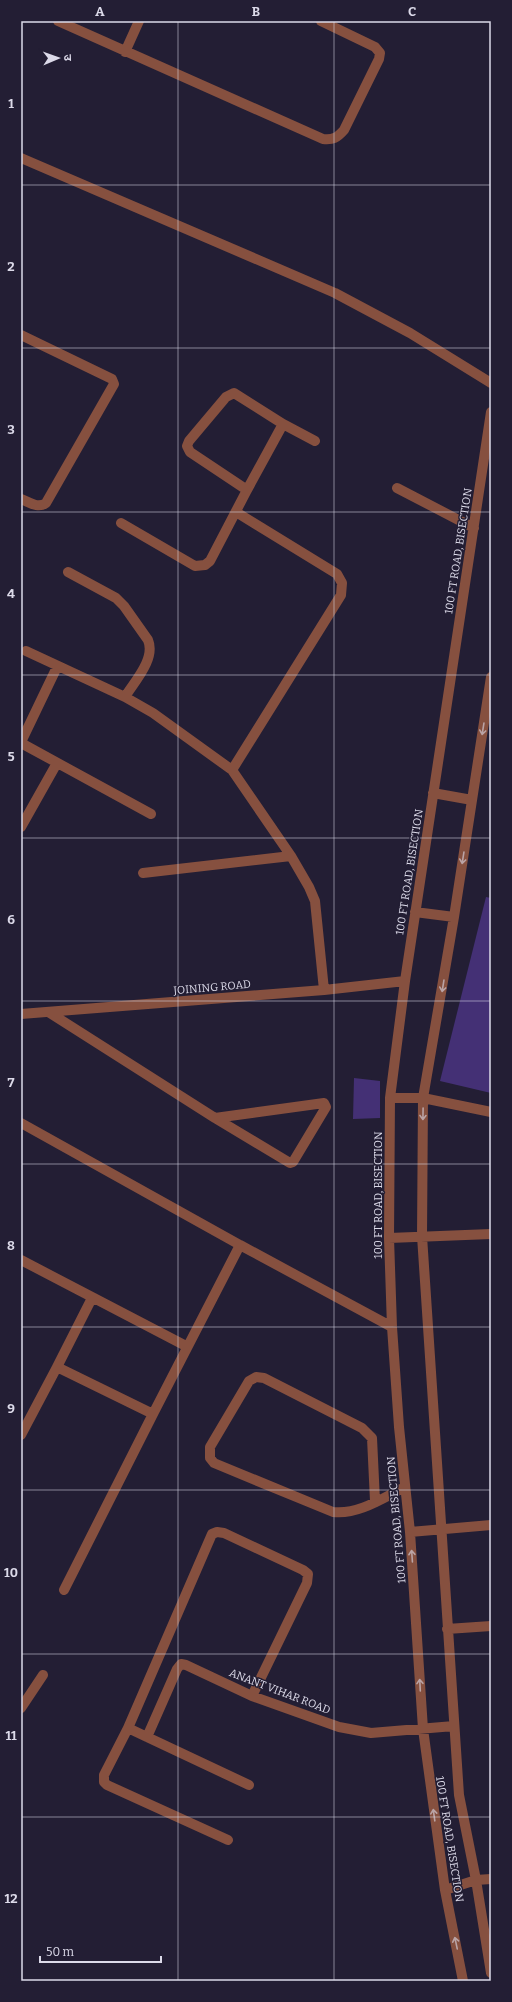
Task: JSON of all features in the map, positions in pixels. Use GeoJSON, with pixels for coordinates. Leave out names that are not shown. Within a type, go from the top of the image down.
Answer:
{"type":"FeatureCollection","features":[{"type":"Feature","properties":{"kind":"street"},"geometry":{"type":"LineString","coordinates":[[58,21],[125,52],[323,138],[331,140],[338,137],[344,130],[379,59],[380,53],[375,47],[321,21]]}},
{"type":"Feature","properties":{"kind":"street"},"geometry":{"type":"LineString","coordinates":[[125,52],[139,21]]}},
{"type":"Feature","properties":{"kind":"street"},"geometry":{"type":"LineString","coordinates":[[21,158],[335,293],[410,333],[491,383]]}},
{"type":"Feature","properties":{"kind":"street"},"geometry":{"type":"LineString","coordinates":[[21,335],[112,379],[114,384],[46,503],[40,506],[21,499]]}},
{"type":"Feature","properties":{"kind":"street"},"geometry":{"type":"LineString","coordinates":[[247,490],[190,452],[188,444],[226,397],[234,393],[283,424],[315,441]]}},
{"type":"Feature","properties":{"kind":"street","name":"100 FT ROAD, BISECTION"},"geometry":{"type":"LineString","coordinates":[[463,1981],[445,1890],[423,1729],[410,1532],[399,1426],[392,1327],[389,1238],[390,1098],[415,912],[491,412]]}},
{"type":"Feature","properties":{"kind":"street"},"geometry":{"type":"LineString","coordinates":[[120,523],[195,566],[201,566],[210,561],[283,424]]}},
{"type":"Feature","properties":{"kind":"street"},"geometry":{"type":"LineString","coordinates":[[397,488],[474,528]]}},
{"type":"Feature","properties":{"kind":"street"},"geometry":{"type":"LineString","coordinates":[[232,770],[341,596],[342,583],[337,574],[236,512]]}},
{"type":"Feature","properties":{"kind":"street"},"geometry":{"type":"LineString","coordinates":[[68,572],[116,598],[124,606],[148,640],[150,645],[149,658],[125,698]]}},
{"type":"Feature","properties":{"kind":"street"},"geometry":{"type":"LineString","coordinates":[[26,651],[153,713],[232,770],[291,856],[309,886],[315,901],[324,990]]}},
{"type":"Feature","properties":{"kind":"street"},"geometry":{"type":"LineString","coordinates":[[57,667],[21,742],[151,814]]}},
{"type":"Feature","properties":{"kind":"street","name":"100 FT ROAD, BISECTION"},"geometry":{"type":"LineString","coordinates":[[491,677],[454,917],[423,1098],[422,1236],[459,1795],[476,1880],[491,1973]]}},
{"type":"Feature","properties":{"kind":"street"},"geometry":{"type":"LineString","coordinates":[[21,827],[57,763]]}},
{"type":"Feature","properties":{"kind":"street"},"geometry":{"type":"LineString","coordinates":[[433,793],[472,800]]}},
{"type":"Feature","properties":{"kind":"street"},"geometry":{"type":"LineString","coordinates":[[143,873],[291,856]]}},
{"type":"Feature","properties":{"kind":"street"},"geometry":{"type":"LineString","coordinates":[[415,912],[454,917]]}},
{"type":"Feature","properties":{"kind":"street","name":"JOINING ROAD"},"geometry":{"type":"LineString","coordinates":[[21,1014],[50,1013],[324,990],[405,981]]}},
{"type":"Feature","properties":{"kind":"street"},"geometry":{"type":"LineString","coordinates":[[50,1013],[215,1118],[291,1163],[326,1107],[324,1103],[215,1118]]}},
{"type":"Feature","properties":{"kind":"street"},"geometry":{"type":"LineString","coordinates":[[390,1098],[423,1098],[491,1112]]}},
{"type":"Feature","properties":{"kind":"street"},"geometry":{"type":"LineString","coordinates":[[21,1123],[240,1245],[392,1327]]}},
{"type":"Feature","properties":{"kind":"street"},"geometry":{"type":"LineString","coordinates":[[389,1238],[491,1234]]}},
{"type":"Feature","properties":{"kind":"street"},"geometry":{"type":"LineString","coordinates":[[64,1590],[186,1346],[240,1245]]}},
{"type":"Feature","properties":{"kind":"street"},"geometry":{"type":"LineString","coordinates":[[21,1260],[186,1346]]}},
{"type":"Feature","properties":{"kind":"street"},"geometry":{"type":"LineString","coordinates":[[21,1435],[92,1298]]}},
{"type":"Feature","properties":{"kind":"street"},"geometry":{"type":"LineString","coordinates":[[57,1367],[153,1414]]}},
{"type":"Feature","properties":{"kind":"street"},"geometry":{"type":"LineString","coordinates":[[375,1501],[372,1438],[368,1432],[264,1378],[256,1377],[250,1381],[210,1447],[210,1458],[214,1463],[333,1512],[353,1512],[405,1487]]}},
{"type":"Feature","properties":{"kind":"street"},"geometry":{"type":"LineString","coordinates":[[410,1532],[491,1525]]}},
{"type":"Feature","properties":{"kind":"street"},"geometry":{"type":"LineString","coordinates":[[228,1840],[107,1785],[104,1782],[104,1775],[128,1728],[212,1534],[217,1532],[224,1533],[303,1570],[308,1574],[307,1583],[252,1696]]}},
{"type":"Feature","properties":{"kind":"street"},"geometry":{"type":"LineString","coordinates":[[447,1629],[491,1626]]}},
{"type":"Feature","properties":{"kind":"street","name":"ANANT VIHAR ROAD"},"geometry":{"type":"LineString","coordinates":[[147,1737],[177,1669],[181,1664],[252,1696],[339,1726],[371,1733],[454,1726]]}},
{"type":"Feature","properties":{"kind":"street"},"geometry":{"type":"LineString","coordinates":[[21,1708],[43,1675]]}},
{"type":"Feature","properties":{"kind":"street"},"geometry":{"type":"LineString","coordinates":[[128,1728],[249,1785]]}},
{"type":"Feature","properties":{"kind":"street"},"geometry":{"type":"LineString","coordinates":[[445,1890],[476,1880],[491,1879]]}},
{"type":"Feature","properties":{"kind":"building"},"geometry":{"type":"Polygon","coordinates":[[[486,897],[491,898],[491,1093],[440,1081],[486,897]]]}},
{"type":"Feature","properties":{"kind":"building"},"geometry":{"type":"Polygon","coordinates":[[[354,1078],[380,1081],[380,1118],[353,1119],[354,1078]]]}}]}
